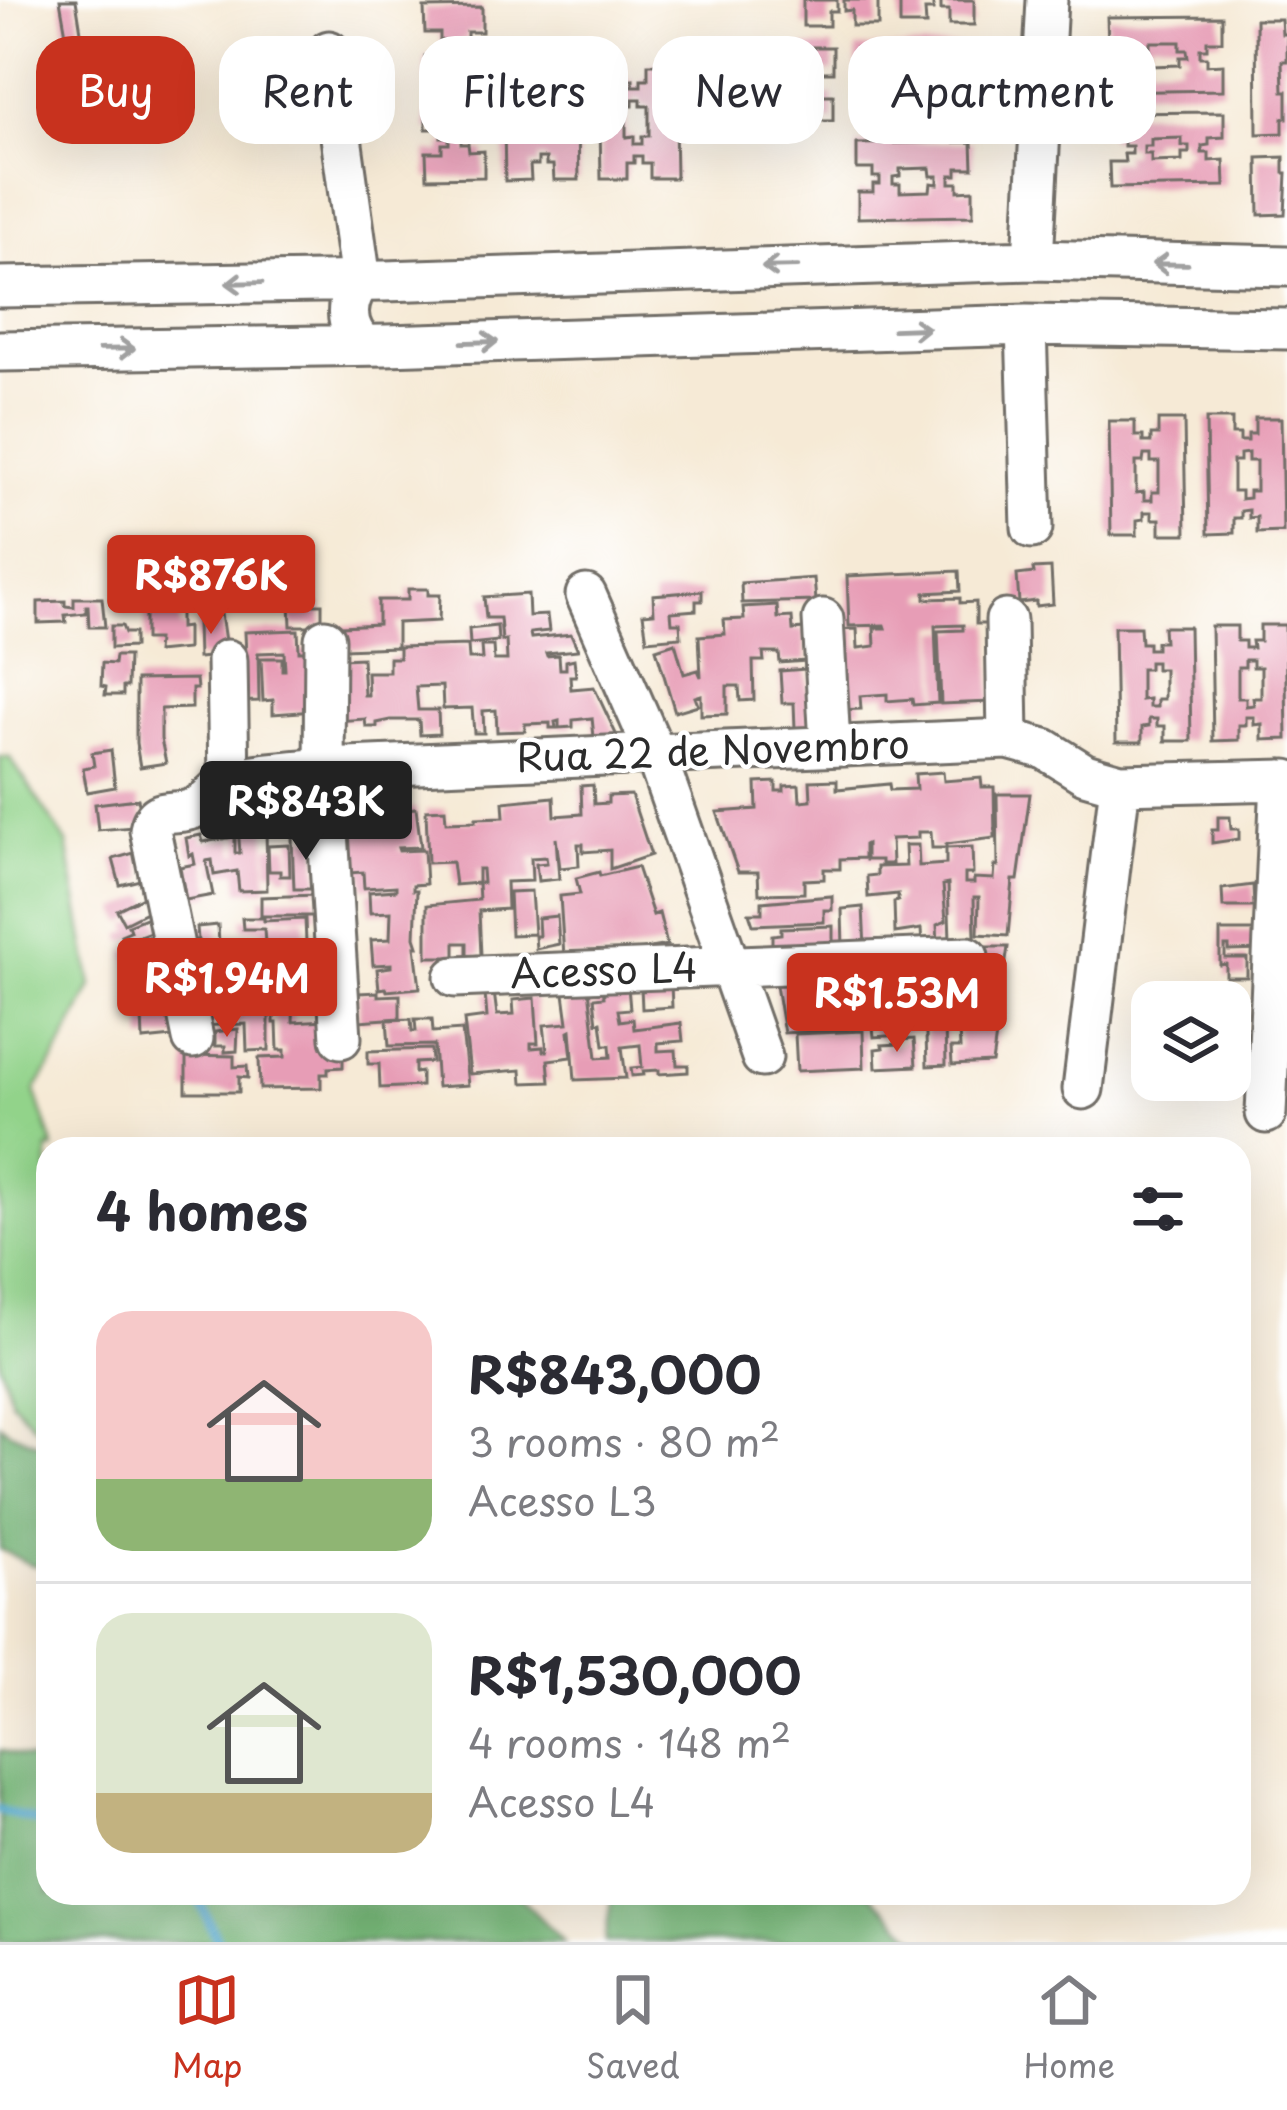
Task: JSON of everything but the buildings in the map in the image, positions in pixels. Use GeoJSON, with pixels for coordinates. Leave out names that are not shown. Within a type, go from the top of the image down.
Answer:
{"type":"FeatureCollection","features":[{"type":"Feature","properties":{"kind":"street"},"geometry":{"type":"LineString","coordinates":[[1032,261],[1047,0]]}},
{"type":"Feature","properties":{"kind":"street"},"geometry":{"type":"LineString","coordinates":[[347,144],[373,281]]}},
{"type":"Feature","properties":{"kind":"street"},"geometry":{"type":"LineString","coordinates":[[1032,261],[1005,280],[1004,292],[1004,304],[1028,326],[1032,528]]}},
{"type":"Feature","properties":{"kind":"street"},"geometry":{"type":"LineString","coordinates":[[0,287],[1032,261],[1287,266]]}},
{"type":"Feature","properties":{"kind":"street"},"geometry":{"type":"LineString","coordinates":[[373,281],[353,290],[347,313],[354,337],[374,345]]}},
{"type":"Feature","properties":{"kind":"street"},"geometry":{"type":"LineString","coordinates":[[0,351],[1028,326],[1287,329]]}},
{"type":"Feature","properties":{"kind":"street"},"geometry":{"type":"LineString","coordinates":[[586,596],[656,753],[762,1058]]}},
{"type":"Feature","properties":{"kind":"street"},"geometry":{"type":"LineString","coordinates":[[823,619],[830,745]]}},
{"type":"Feature","properties":{"kind":"street"},"geometry":{"type":"LineString","coordinates":[[1006,620],[1008,739]]}},
{"type":"Feature","properties":{"kind":"street"},"geometry":{"type":"LineString","coordinates":[[325,639],[324,768],[341,1038]]}},
{"type":"Feature","properties":{"kind":"street"},"geometry":{"type":"LineString","coordinates":[[227,660],[230,780]]}},
{"type":"Feature","properties":{"kind":"street","name":"Rua 22 de Novembro"},"geometry":{"type":"LineString","coordinates":[[193,1038],[150,830],[158,814],[191,810],[230,780],[324,768],[1008,739],[1045,749],[1085,774],[1120,784],[1284,780]]}},
{"type":"Feature","properties":{"kind":"street"},"geometry":{"type":"LineString","coordinates":[[1266,1113],[1284,780]]}},
{"type":"Feature","properties":{"kind":"street"},"geometry":{"type":"LineString","coordinates":[[1083,1089],[1120,784]]}},
{"type":"Feature","properties":{"kind":"street","name":"Acesso L4"},"geometry":{"type":"LineString","coordinates":[[455,977],[968,957]]}},
{"type":"Feature","properties":{"kind":"green space"},"geometry":{"type":"Polygon","coordinates":[[[0,757],[10,758],[67,843],[92,986],[35,1091],[50,1137],[36,1137],[36,1428],[11,1400],[0,1362],[0,757]]]}},
{"type":"Feature","properties":{"kind":"green space"},"geometry":{"type":"Polygon","coordinates":[[[0,1424],[36,1443],[36,1565],[0,1549],[0,1424]]]}},
{"type":"Feature","properties":{"kind":"green space"},"geometry":{"type":"Polygon","coordinates":[[[0,1750],[36,1760],[36,1905],[527,1905],[564,1942],[0,1942],[0,1750]]]}},
{"type":"Feature","properties":{"kind":"green space"},"geometry":{"type":"Polygon","coordinates":[[[610,1905],[882,1905],[920,1942],[605,1942],[610,1905]]]}},
{"type":"Feature","properties":{"kind":"waterway"},"geometry":{"type":"LineString","coordinates":[[0,1810],[36,1821]]}},
{"type":"Feature","properties":{"kind":"waterway"},"geometry":{"type":"LineString","coordinates":[[201,1905],[218,1942]]}}]}
